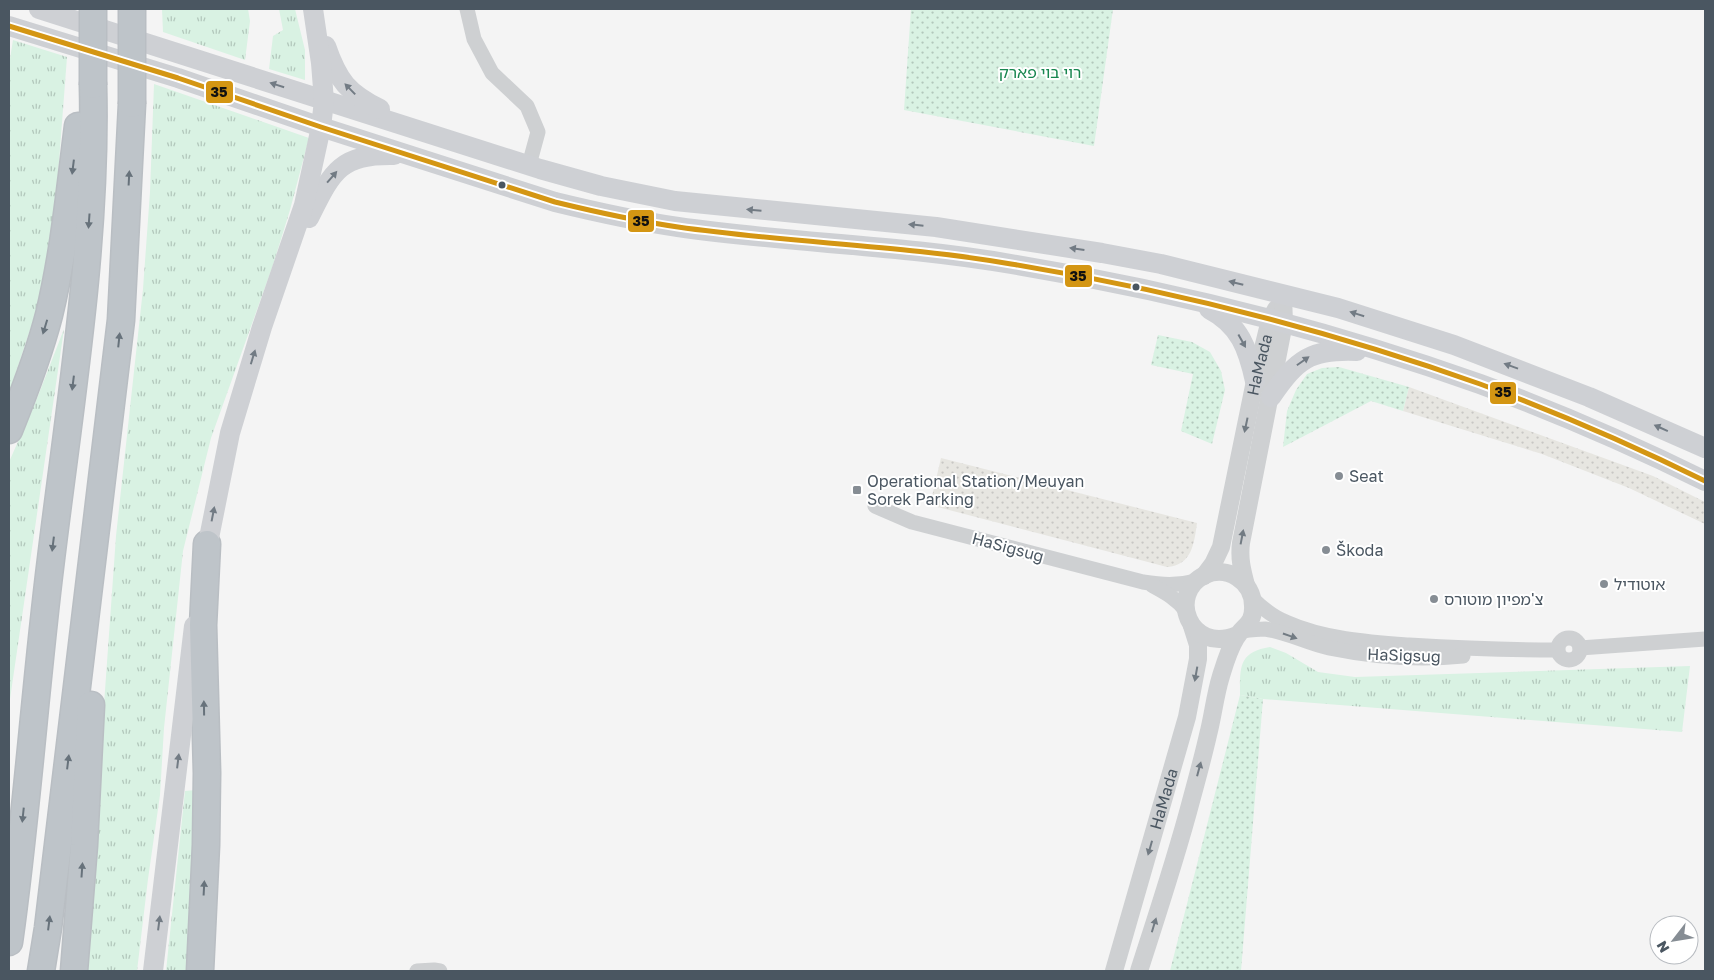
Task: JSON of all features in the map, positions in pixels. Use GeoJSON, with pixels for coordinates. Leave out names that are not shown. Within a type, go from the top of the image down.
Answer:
{"type":"FeatureCollection","features":[{"type":"Feature","properties":{"kind":"highway"},"geometry":{"type":"LineString","coordinates":[[9,430],[31,372],[56,284],[88,84],[93,9]]}},
{"type":"Feature","properties":{"kind":"highway"},"geometry":{"type":"LineString","coordinates":[[41,971],[48,928],[121,320],[132,104],[132,9]]}},
{"type":"Feature","properties":{"kind":"highway"},"geometry":{"type":"LineString","coordinates":[[9,942],[47,592],[83,294],[92,181],[88,84]]}},
{"type":"Feature","properties":{"kind":"highway"},"geometry":{"type":"LineString","coordinates":[[74,971],[84,845],[90,715],[115,376]]}},
{"type":"Feature","properties":{"kind":"highway"},"geometry":{"type":"LineString","coordinates":[[200,971],[206,846],[203,625],[207,544]]}},
{"type":"Feature","properties":{"kind":"highway"},"geometry":{"type":"LineString","coordinates":[[9,798],[47,592]]}},
{"type":"Feature","properties":{"kind":"main road"},"geometry":{"type":"LineString","coordinates":[[39,9],[324,101],[601,186],[675,201],[936,227],[1102,253],[1161,264],[1338,308],[1482,355],[1589,397],[1705,448]]}},
{"type":"Feature","properties":{"kind":"main road"},"geometry":{"type":"LineString","coordinates":[[153,971],[191,650],[207,544],[230,433],[277,282],[304,205],[321,127],[324,101],[321,63],[313,9]]}},
{"type":"Feature","properties":{"kind":"main road"},"geometry":{"type":"LineString","coordinates":[[313,9],[334,66],[345,85],[360,99],[422,130]]}},
{"type":"Feature","properties":{"kind":"main road"},"geometry":{"type":"LineString","coordinates":[[9,26],[178,78],[321,127],[555,202],[618,217],[710,231],[966,257],[1078,276],[1192,300],[1277,321],[1382,352],[1479,384],[1550,411],[1705,481]]}},
{"type":"Feature","properties":{"kind":"main road"},"geometry":{"type":"LineString","coordinates":[[277,282],[326,184],[341,167],[372,154],[412,155]]}},
{"type":"Feature","properties":{"kind":"main road"},"geometry":{"type":"LineString","coordinates":[[1192,300],[1214,312],[1237,332],[1248,353],[1255,381]]}},
{"type":"Feature","properties":{"kind":"main road"},"geometry":{"type":"LineString","coordinates":[[1271,397],[1286,375],[1308,357],[1324,351],[1382,352]]}},
{"type":"Feature","properties":{"kind":"street"},"geometry":{"type":"LineString","coordinates":[[467,9],[474,39],[492,73],[527,106],[538,132],[529,165]]}},
{"type":"Feature","properties":{"kind":"street","name":"HaMada"},"geometry":{"type":"LineString","coordinates":[[1200,578],[1213,564],[1221,547],[1255,381],[1277,321],[1283,295]]}},
{"type":"Feature","properties":{"kind":"street","name":"HaMada"},"geometry":{"type":"LineString","coordinates":[[1249,591],[1241,568],[1239,555],[1271,397],[1277,321]]}},
{"type":"Feature","properties":{"kind":"street","name":"HaSigsug"},"geometry":{"type":"LineString","coordinates":[[875,506],[912,522],[1143,582],[1167,585],[1200,578]]}},
{"type":"Feature","properties":{"kind":"street"},"geometry":{"type":"LineString","coordinates":[[1222,572],[1231,574],[1239,578],[1249,591],[1252,616],[1240,633],[1228,639],[1208,638],[1199,633],[1189,618],[1187,597],[1190,588],[1200,578],[1222,572]]}},
{"type":"Feature","properties":{"kind":"street","name":"HaSigsug"},"geometry":{"type":"LineString","coordinates":[[1143,582],[1169,594],[1180,603],[1189,618]]}},
{"type":"Feature","properties":{"kind":"street","name":"HaSigsug"},"geometry":{"type":"LineString","coordinates":[[1249,591],[1263,608],[1287,623],[1330,636],[1368,642],[1509,650],[1557,650],[1564,660],[1571,661],[1578,658],[1580,648],[1705,639]]}},
{"type":"Feature","properties":{"kind":"street","name":"HaMada"},"geometry":{"type":"LineString","coordinates":[[1114,971],[1187,717],[1198,659],[1198,646],[1189,618]]}},
{"type":"Feature","properties":{"kind":"street","name":"HaSigsug"},"geometry":{"type":"LineString","coordinates":[[1240,633],[1263,629],[1275,631],[1321,646],[1388,658],[1447,658],[1509,650]]}},
{"type":"Feature","properties":{"kind":"street","name":"HaMada"},"geometry":{"type":"LineString","coordinates":[[1140,971],[1185,825],[1208,737],[1220,679],[1240,633]]}},
{"type":"Feature","properties":{"kind":"street"},"geometry":{"type":"LineString","coordinates":[[416,971],[440,971]]}},
{"type":"Feature","properties":{"kind":"green space"},"geometry":{"type":"Polygon","coordinates":[[[162,9],[248,9],[250,21],[245,60],[163,32],[162,9]]]}},
{"type":"Feature","properties":{"kind":"green space"},"geometry":{"type":"Polygon","coordinates":[[[279,9],[295,9],[305,50],[305,80],[269,69],[273,36],[283,30],[279,9]]]}},
{"type":"Feature","properties":{"kind":"green space","name":"רוי בוי פארק"},"geometry":{"type":"Polygon","coordinates":[[[911,9],[1113,9],[1094,146],[904,110],[911,9]]]}},
{"type":"Feature","properties":{"kind":"green space"},"geometry":{"type":"Polygon","coordinates":[[[13,40],[67,57],[54,227],[36,312],[9,393],[9,65],[13,40]]]}},
{"type":"Feature","properties":{"kind":"green space"},"geometry":{"type":"Polygon","coordinates":[[[154,84],[309,138],[273,265],[211,438],[183,551],[164,728],[160,795],[137,971],[85,971],[116,536],[143,289],[150,192],[154,84]]]}},
{"type":"Feature","properties":{"kind":"green space"},"geometry":{"type":"Polygon","coordinates":[[[64,329],[9,706],[9,462],[36,401],[64,329]]]}},
{"type":"Feature","properties":{"kind":"green space"},"geometry":{"type":"Polygon","coordinates":[[[1158,335],[1192,342],[1210,352],[1221,371],[1225,390],[1212,444],[1181,431],[1193,374],[1151,365],[1158,335]]]}},
{"type":"Feature","properties":{"kind":"green space"},"geometry":{"type":"Polygon","coordinates":[[[1339,367],[1409,387],[1403,411],[1371,401],[1283,447],[1287,411],[1296,390],[1307,374],[1322,368],[1339,367]]]}},
{"type":"Feature","properties":{"kind":"green space"},"geometry":{"type":"Polygon","coordinates":[[[1270,647],[1286,653],[1318,672],[1355,677],[1690,666],[1682,732],[1263,699],[1240,695],[1241,669],[1246,657],[1260,649],[1270,647]]]}},
{"type":"Feature","properties":{"kind":"green space"},"geometry":{"type":"Polygon","coordinates":[[[1240,695],[1263,699],[1241,971],[1170,971],[1240,695]]]}},
{"type":"Feature","properties":{"kind":"green space"},"geometry":{"type":"Polygon","coordinates":[[[196,790],[186,971],[166,971],[185,791],[196,790]]]}},
{"type":"Feature","properties":{"kind":"sand"},"geometry":{"type":"Polygon","coordinates":[[[1409,387],[1653,476],[1705,502],[1705,524],[1629,488],[1542,454],[1403,411],[1409,387]]]}},
{"type":"Feature","properties":{"kind":"sand"},"geometry":{"type":"Polygon","coordinates":[[[941,458],[1197,523],[1193,546],[1187,558],[1182,562],[1167,567],[930,505],[941,458]]]}},
{"type":"Feature","properties":{"kind":"transit line","name":"35"},"geometry":{"type":"LineString","coordinates":[[9,26],[178,78],[321,127],[570,206],[678,227],[761,237],[928,252],[1071,274],[1189,299],[1307,329],[1423,364],[1480,384],[1594,430],[1705,481]]}},
{"type":"Feature","properties":{"kind":"place","name":"Seat"},"geometry":{"type":"Point","coordinates":[1339,476]}},
{"type":"Feature","properties":{"kind":"place","name":"Operational Station/Meuyan Sorek Parking"},"geometry":{"type":"Point","coordinates":[857,490]}},
{"type":"Feature","properties":{"kind":"place","name":"Škoda"},"geometry":{"type":"Point","coordinates":[1326,550]}},
{"type":"Feature","properties":{"kind":"place","name":"אוטודיל"},"geometry":{"type":"Point","coordinates":[1604,584]}},
{"type":"Feature","properties":{"kind":"place","name":"צ'מפיון מוטורס"},"geometry":{"type":"Point","coordinates":[1434,599]}}]}
